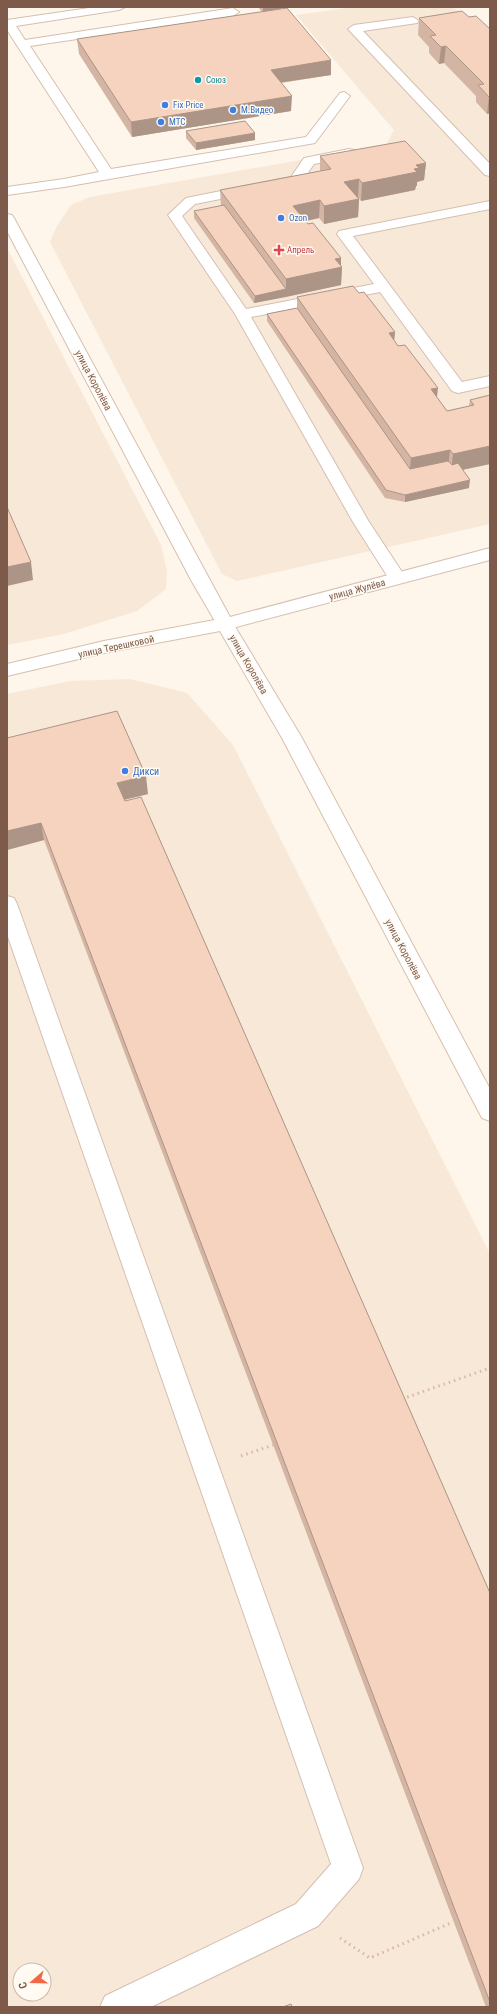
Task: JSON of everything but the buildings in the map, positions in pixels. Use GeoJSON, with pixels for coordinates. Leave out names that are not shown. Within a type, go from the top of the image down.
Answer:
{"type":"FeatureCollection","features":[{"type":"Feature","properties":{"kind":"street"},"geometry":{"type":"LineString","coordinates":[[107,174],[8,24],[119,7]]}},
{"type":"Feature","properties":{"kind":"street"},"geometry":{"type":"LineString","coordinates":[[22,44],[233,12]]}},
{"type":"Feature","properties":{"kind":"street"},"geometry":{"type":"LineString","coordinates":[[413,21],[354,29],[490,172]]}},
{"type":"Feature","properties":{"kind":"street"},"geometry":{"type":"LineString","coordinates":[[7,191],[64,184],[107,174],[310,140],[344,96]]}},
{"type":"Feature","properties":{"kind":"street"},"geometry":{"type":"LineString","coordinates":[[362,151],[309,160],[296,180],[190,201],[175,215],[242,314],[361,522],[397,578]]}},
{"type":"Feature","properties":{"kind":"street"},"geometry":{"type":"LineString","coordinates":[[490,205],[344,234],[458,388],[490,381]]}},
{"type":"Feature","properties":{"kind":"street","name":"улица Королёва"},"geometry":{"type":"LineString","coordinates":[[7,218],[200,580],[292,738],[490,1111]]}},
{"type":"Feature","properties":{"kind":"street"},"geometry":{"type":"LineString","coordinates":[[242,314],[383,287]]}},
{"type":"Feature","properties":{"kind":"street","name":"улица Жулёва"},"geometry":{"type":"LineString","coordinates":[[225,624],[490,554]]}},
{"type":"Feature","properties":{"kind":"street","name":"улица Терешковой"},"geometry":{"type":"LineString","coordinates":[[7,670],[104,648],[225,624]]}},
{"type":"Feature","properties":{"kind":"street"},"geometry":{"type":"LineString","coordinates":[[7,904],[348,1868],[307,1915],[116,2007]]}},
{"type":"Feature","properties":{"kind":"path"},"geometry":{"type":"LineString","coordinates":[[398,1401],[490,1368]]}},
{"type":"Feature","properties":{"kind":"path"},"geometry":{"type":"LineString","coordinates":[[307,1915],[370,1958],[453,1922]]}},
{"type":"Feature","properties":{"kind":"shaded area"},"geometry":{"type":"Polygon","coordinates":[[[355,7],[453,7],[490,43],[490,524],[237,581],[222,574],[50,242],[57,226],[71,205],[90,197],[386,145],[394,130],[296,15],[355,7]]]}},
{"type":"Feature","properties":{"kind":"shaded area"},"geometry":{"type":"Polygon","coordinates":[[[7,248],[161,545],[167,571],[166,589],[137,611],[64,634],[7,645],[7,248]]]}},
{"type":"Feature","properties":{"kind":"shaded area"},"geometry":{"type":"Polygon","coordinates":[[[130,679],[187,693],[233,745],[490,1254],[490,2007],[7,2007],[7,694],[70,681],[130,679]]]}},
{"type":"Feature","properties":{"kind":"place","name":"Союз"},"geometry":{"type":"Point","coordinates":[198,80]}},
{"type":"Feature","properties":{"kind":"place","name":"Fix Price"},"geometry":{"type":"Point","coordinates":[165,105]}},
{"type":"Feature","properties":{"kind":"place","name":"М.Видео"},"geometry":{"type":"Point","coordinates":[233,110]}},
{"type":"Feature","properties":{"kind":"place","name":"МТС"},"geometry":{"type":"Point","coordinates":[161,122]}},
{"type":"Feature","properties":{"kind":"place","name":"Ozon"},"geometry":{"type":"Point","coordinates":[281,218]}},
{"type":"Feature","properties":{"kind":"place","name":"Апрель"},"geometry":{"type":"Point","coordinates":[279,250]}},
{"type":"Feature","properties":{"kind":"place","name":"Дикси"},"geometry":{"type":"Point","coordinates":[125,771]}}]}
